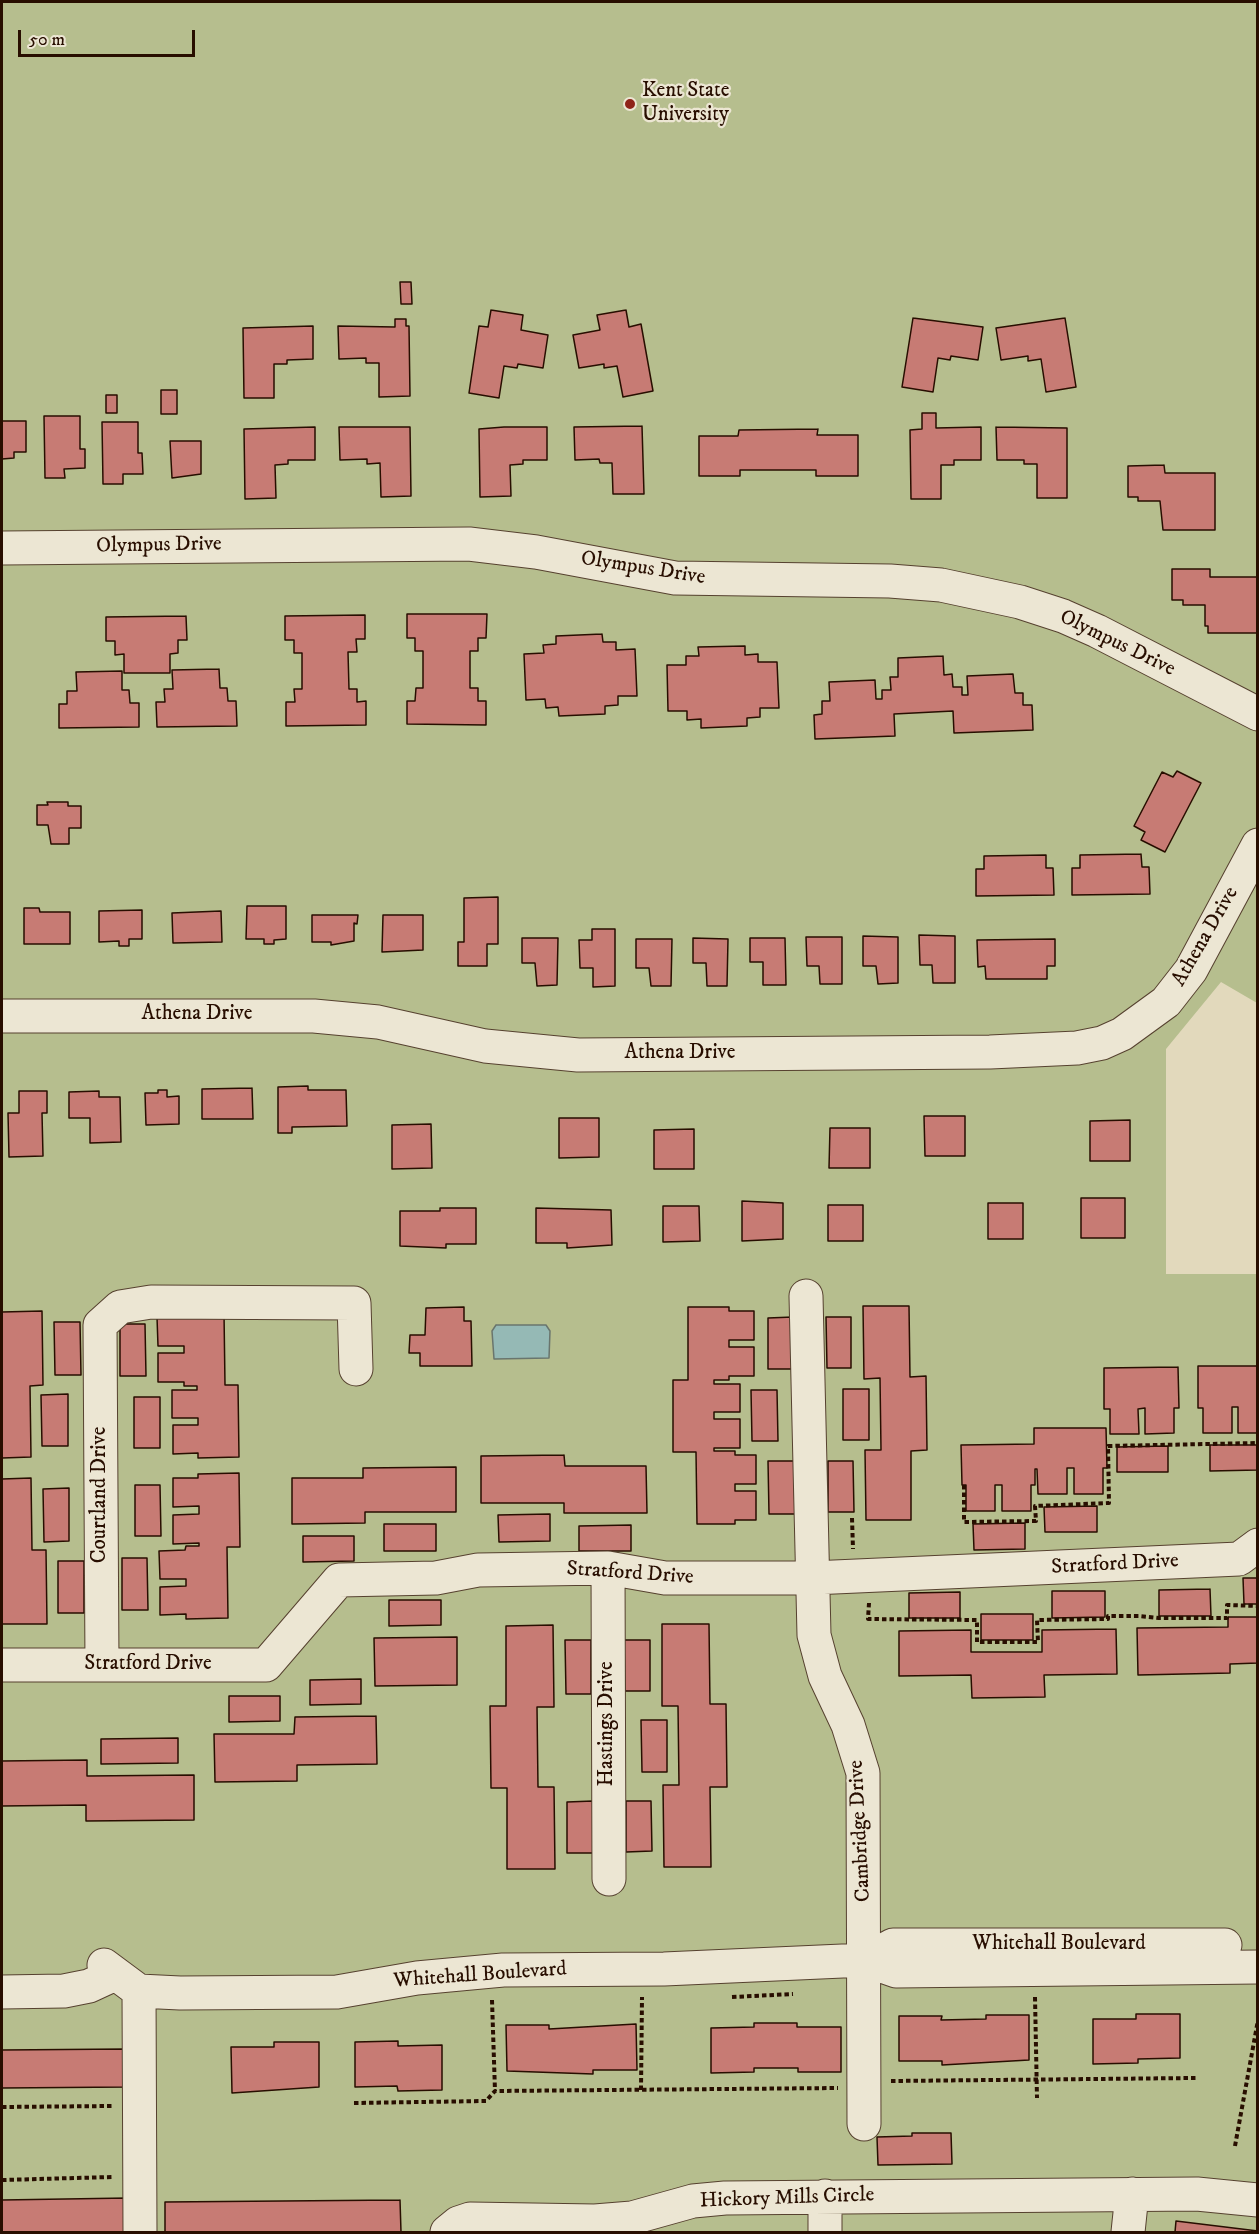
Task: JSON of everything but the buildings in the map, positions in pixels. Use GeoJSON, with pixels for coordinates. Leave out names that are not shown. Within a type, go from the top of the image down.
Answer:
{"type":"FeatureCollection","features":[{"type":"Feature","properties":{"kind":"street","name":"Olympus Drive"},"geometry":{"type":"LineString","coordinates":[[2,548],[469,544],[536,552],[675,578],[891,581],[941,585],[1020,602],[1063,616],[1097,631],[1257,714]]}},
{"type":"Feature","properties":{"kind":"street","name":"Athena Drive"},"geometry":{"type":"LineString","coordinates":[[2,1016],[314,1016],[378,1022],[485,1046],[578,1054],[990,1052],[1077,1048],[1102,1043],[1122,1034],[1166,1002],[1191,970],[1257,845]]}},
{"type":"Feature","properties":{"kind":"street","name":"Cambridge Drive"},"geometry":{"type":"LineString","coordinates":[[806,1296],[814,1635],[818,1657],[857,1748],[863,1773],[864,2124]]}},
{"type":"Feature","properties":{"kind":"street","name":"Courtland Drive"},"geometry":{"type":"LineString","coordinates":[[102,1665],[100,1325],[120,1307],[152,1302],[354,1303],[356,1369]]}},
{"type":"Feature","properties":{"kind":"street","name":"Stratford Drive"},"geometry":{"type":"LineString","coordinates":[[2,1665],[266,1665],[339,1580],[436,1578],[478,1570],[608,1568],[665,1578],[868,1576],[1239,1558],[1257,1545]]}},
{"type":"Feature","properties":{"kind":"street","name":"Hastings Drive"},"geometry":{"type":"LineString","coordinates":[[608,1568],[609,1879]]}},
{"type":"Feature","properties":{"kind":"street","name":"Whitehall Boulevard"},"geometry":{"type":"LineString","coordinates":[[865,1960],[893,1945],[1257,1945]]}},
{"type":"Feature","properties":{"kind":"street","name":"Whitehall Boulevard"},"geometry":{"type":"LineString","coordinates":[[119,1977],[337,1992],[417,1978],[503,1970],[664,1969],[865,1960],[896,1971],[1257,1967]]}},
{"type":"Feature","properties":{"kind":"street"},"geometry":{"type":"LineString","coordinates":[[2,1992],[63,1991],[119,1977],[140,2177],[140,2232]]}},
{"type":"Feature","properties":{"kind":"street"},"geometry":{"type":"LineString","coordinates":[[1128,2232],[1132,2194]]}},
{"type":"Feature","properties":{"kind":"street","name":"Hickory Mills Circle"},"geometry":{"type":"LineString","coordinates":[[447,2232],[458,2223],[470,2219],[595,2221],[632,2218],[693,2202],[725,2198],[1197,2194],[1257,2200]]}},
{"type":"Feature","properties":{"kind":"street"},"geometry":{"type":"LineString","coordinates":[[825,2196],[825,2232]]}},
{"type":"Feature","properties":{"kind":"path"},"geometry":{"type":"LineString","coordinates":[[964,1485],[964,1522],[1036,1521],[1035,1506],[1109,1503],[1108,1446],[1257,1443]]}},
{"type":"Feature","properties":{"kind":"path"},"geometry":{"type":"LineString","coordinates":[[852,1518],[853,1556],[868,1556],[868,1619],[977,1620],[977,1642],[1038,1642],[1037,1620],[1108,1620],[1108,1616],[1227,1618],[1227,1605],[1257,1606]]}},
{"type":"Feature","properties":{"kind":"path"},"geometry":{"type":"LineString","coordinates":[[1035,1970],[1037,2098]]}},
{"type":"Feature","properties":{"kind":"path"},"geometry":{"type":"LineString","coordinates":[[731,1996],[797,1993]]}},
{"type":"Feature","properties":{"kind":"path"},"geometry":{"type":"LineString","coordinates":[[632,1997],[653,1997]]}},
{"type":"Feature","properties":{"kind":"path"},"geometry":{"type":"LineString","coordinates":[[641,2090],[642,1997]]}},
{"type":"Feature","properties":{"kind":"path"},"geometry":{"type":"LineString","coordinates":[[481,2000],[501,1999]]}},
{"type":"Feature","properties":{"kind":"path"},"geometry":{"type":"LineString","coordinates":[[354,2103],[486,2101],[495,2091],[492,2000]]}},
{"type":"Feature","properties":{"kind":"path"},"geometry":{"type":"LineString","coordinates":[[1235,2146],[1257,2020]]}},
{"type":"Feature","properties":{"kind":"path"},"geometry":{"type":"LineString","coordinates":[[882,2081],[1196,2078]]}},
{"type":"Feature","properties":{"kind":"path"},"geometry":{"type":"LineString","coordinates":[[495,2091],[848,2087]]}},
{"type":"Feature","properties":{"kind":"path"},"geometry":{"type":"LineString","coordinates":[[2,2107],[119,2106]]}},
{"type":"Feature","properties":{"kind":"path"},"geometry":{"type":"LineString","coordinates":[[2,2180],[140,2177]]}},
{"type":"Feature","properties":{"kind":"green space"},"geometry":{"type":"Polygon","coordinates":[[[2,2],[1257,2],[1257,1003],[1221,982],[1166,1049],[1166,1274],[1257,1274],[1257,2232],[2,2232],[2,2]]]}},
{"type":"Feature","properties":{"kind":"water"},"geometry":{"type":"Polygon","coordinates":[[[496,1325],[546,1325],[550,1331],[549,1358],[494,1359],[492,1331],[496,1325]]]}},
{"type":"Feature","properties":{"kind":"place","name":"Kent State University"},"geometry":{"type":"Point","coordinates":[630,104]}}]}
